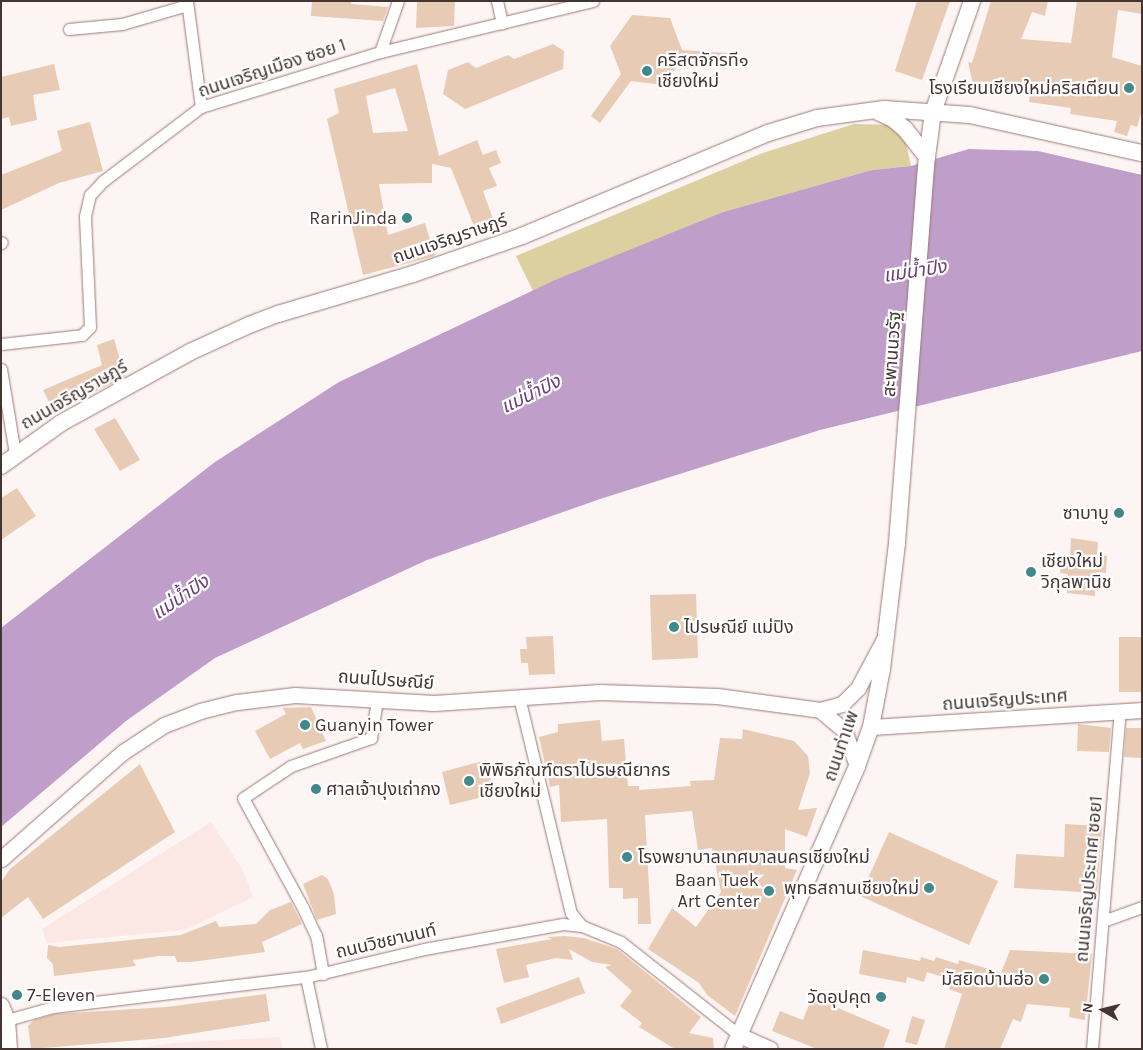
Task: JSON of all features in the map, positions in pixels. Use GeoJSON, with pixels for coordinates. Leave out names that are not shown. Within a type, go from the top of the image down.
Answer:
{"type":"FeatureCollection","features":[{"type":"Feature","properties":{"kind":"main road","name":"สะพานนวรัฐ"},"geometry":{"type":"LineString","coordinates":[[905,436],[926,157],[933,112],[972,1]]}},
{"type":"Feature","properties":{"kind":"main road","name":"ถนนเจริญราษฎร์"},"geometry":{"type":"LineString","coordinates":[[1,466],[15,454],[69,418],[190,352],[249,325],[278,314],[413,274],[522,236],[768,133],[817,118],[861,110],[933,112],[1015,123],[1142,153]]}},
{"type":"Feature","properties":{"kind":"main road"},"geometry":{"type":"LineString","coordinates":[[861,110],[893,118],[926,157]]}},
{"type":"Feature","properties":{"kind":"main road","name":"ถนนท่าแพ"},"geometry":{"type":"LineString","coordinates":[[736,1042],[857,766],[870,727],[879,688],[897,543],[905,436]]}},
{"type":"Feature","properties":{"kind":"street"},"geometry":{"type":"LineString","coordinates":[[380,52],[398,1]]}},
{"type":"Feature","properties":{"kind":"street"},"geometry":{"type":"LineString","coordinates":[[497,1],[502,23]]}},
{"type":"Feature","properties":{"kind":"street","name":"ถนนเจริญเมือง ซอย 1"},"geometry":{"type":"LineString","coordinates":[[1,344],[82,334],[90,327],[85,216],[90,195],[103,181],[201,107],[380,52],[593,1]]}},
{"type":"Feature","properties":{"kind":"street"},"geometry":{"type":"LineString","coordinates":[[69,29],[122,24],[187,3],[201,107]]}},
{"type":"Feature","properties":{"kind":"street"},"geometry":{"type":"LineString","coordinates":[[1,369],[15,454]]}},
{"type":"Feature","properties":{"kind":"street","name":"ถนนไปรษณีย์"},"geometry":{"type":"LineString","coordinates":[[1,859],[123,752],[164,725],[200,711],[270,697],[323,695],[434,703],[600,692],[674,693],[820,710],[851,697],[884,639]]}},
{"type":"Feature","properties":{"kind":"street"},"geometry":{"type":"LineString","coordinates":[[519,697],[571,913],[582,926]]}},
{"type":"Feature","properties":{"kind":"street"},"geometry":{"type":"LineString","coordinates":[[323,974],[316,936],[303,908],[243,798],[291,766],[371,738],[377,700]]}},
{"type":"Feature","properties":{"kind":"street"},"geometry":{"type":"LineString","coordinates":[[820,710],[844,730],[857,766]]}},
{"type":"Feature","properties":{"kind":"street","name":"ถนนเจริญประเทศ"},"geometry":{"type":"LineString","coordinates":[[870,727],[1142,710]]}},
{"type":"Feature","properties":{"kind":"street","name":"ถนนเจริญประเทศ ซอย1"},"geometry":{"type":"LineString","coordinates":[[1092,1049],[1120,712]]}},
{"type":"Feature","properties":{"kind":"street"},"geometry":{"type":"LineString","coordinates":[[1103,920],[1142,907]]}},
{"type":"Feature","properties":{"kind":"street"},"geometry":{"type":"LineString","coordinates":[[563,924],[571,913]]}},
{"type":"Feature","properties":{"kind":"street","name":"ถนนวิชยานนท์"},"geometry":{"type":"LineString","coordinates":[[7,1020],[53,1007],[323,974],[424,949],[563,924],[582,926],[621,942],[736,1042]]}},
{"type":"Feature","properties":{"kind":"street"},"geometry":{"type":"LineString","coordinates":[[306,976],[321,1049]]}},
{"type":"Feature","properties":{"kind":"street"},"geometry":{"type":"LineString","coordinates":[[1,1005],[7,1020],[9,1049]]}},
{"type":"Feature","properties":{"kind":"street"},"geometry":{"type":"LineString","coordinates":[[736,1042],[770,1049]]}},
{"type":"Feature","properties":{"kind":"shaded area"},"geometry":{"type":"Polygon","coordinates":[[[854,124],[902,125],[911,166],[872,170],[723,212],[533,291],[516,256],[760,154],[854,124]]]}},
{"type":"Feature","properties":{"kind":"shaded area"},"geometry":{"type":"Polygon","coordinates":[[[211,822],[243,870],[253,897],[185,930],[47,943],[42,929],[211,822]]]}},
{"type":"Feature","properties":{"kind":"shaded area"},"geometry":{"type":"Polygon","coordinates":[[[280,1037],[283,1049],[132,1049],[173,1043],[280,1037]]]}},
{"type":"Feature","properties":{"kind":"water","name":"แม่น้ำปิง"},"geometry":{"type":"Polygon","coordinates":[[[969,149],[1038,151],[1142,175],[1142,351],[820,430],[600,499],[427,560],[215,658],[126,721],[1,827],[1,628],[215,462],[339,382],[555,280],[723,212],[872,170],[911,166],[969,149]]]}},
{"type":"Feature","properties":{"kind":"building"},"geometry":{"type":"Polygon","coordinates":[[[312,1],[352,1],[351,4],[388,7],[383,21],[311,16],[312,1]]]}},
{"type":"Feature","properties":{"kind":"building"},"geometry":{"type":"Polygon","coordinates":[[[417,1],[455,1],[454,26],[416,28],[417,1]]]}},
{"type":"Feature","properties":{"kind":"building"},"geometry":{"type":"Polygon","coordinates":[[[917,1],[950,1],[922,80],[895,71],[917,1]]]}},
{"type":"Feature","properties":{"kind":"building"},"geometry":{"type":"Polygon","coordinates":[[[991,1],[1048,1],[1045,16],[1032,12],[1021,39],[1071,43],[1077,1],[1142,1],[1142,14],[1118,10],[1112,57],[1142,66],[1142,110],[1137,127],[1131,125],[1127,136],[1114,132],[1117,121],[1070,114],[1071,108],[1029,102],[1030,94],[974,89],[968,62],[972,63],[991,1]]]}},
{"type":"Feature","properties":{"kind":"building","name":"คริสตจักรที๑ เชียงใหม่"},"geometry":{"type":"Polygon","coordinates":[[[632,15],[670,18],[682,50],[729,53],[727,69],[680,63],[663,85],[631,81],[600,123],[591,116],[621,74],[610,46],[632,15]]]}},
{"type":"Feature","properties":{"kind":"building"},"geometry":{"type":"Polygon","coordinates":[[[553,44],[564,51],[563,69],[465,109],[443,94],[448,70],[468,62],[476,68],[508,55],[514,59],[553,44]]]}},
{"type":"Feature","properties":{"kind":"building"},"geometry":{"type":"Polygon","coordinates":[[[54,64],[60,90],[33,95],[37,120],[11,126],[9,117],[1,119],[1,77],[54,64]]]}},
{"type":"Feature","properties":{"kind":"building"},"geometry":{"type":"Polygon","coordinates":[[[417,64],[439,156],[477,140],[483,155],[496,150],[501,163],[489,168],[497,186],[483,191],[496,227],[477,234],[451,168],[432,164],[432,183],[379,184],[388,235],[425,223],[435,256],[363,275],[327,119],[339,113],[334,89],[417,64]],[[395,88],[366,96],[373,133],[408,131],[395,88]]]}},
{"type":"Feature","properties":{"kind":"building"},"geometry":{"type":"Polygon","coordinates":[[[90,122],[103,171],[59,183],[1,210],[1,175],[62,151],[57,131],[90,122]]]}},
{"type":"Feature","properties":{"kind":"building"},"geometry":{"type":"Polygon","coordinates":[[[114,339],[125,377],[54,412],[43,390],[102,365],[97,345],[114,339]]]}},
{"type":"Feature","properties":{"kind":"building"},"geometry":{"type":"Polygon","coordinates":[[[115,418],[140,460],[120,471],[94,429],[115,418]]]}},
{"type":"Feature","properties":{"kind":"building"},"geometry":{"type":"Polygon","coordinates":[[[17,488],[36,516],[1,540],[1,498],[17,488]]]}},
{"type":"Feature","properties":{"kind":"building"},"geometry":{"type":"Polygon","coordinates":[[[1071,538],[1098,542],[1097,555],[1107,556],[1106,573],[1096,572],[1095,596],[1067,593],[1068,574],[1060,573],[1062,556],[1070,558],[1071,538]]]}},
{"type":"Feature","properties":{"kind":"building","name":"ไปรษณีย์ แม่ปิง"},"geometry":{"type":"Polygon","coordinates":[[[696,594],[698,658],[652,660],[650,595],[696,594]]]}},
{"type":"Feature","properties":{"kind":"building"},"geometry":{"type":"Polygon","coordinates":[[[553,636],[555,674],[529,675],[528,663],[521,663],[520,649],[527,649],[526,637],[553,636]]]}},
{"type":"Feature","properties":{"kind":"building"},"geometry":{"type":"Polygon","coordinates":[[[1119,637],[1142,637],[1142,692],[1119,692],[1119,637]]]}},
{"type":"Feature","properties":{"kind":"building"},"geometry":{"type":"Polygon","coordinates":[[[311,707],[326,741],[303,749],[300,743],[270,759],[255,731],[286,714],[283,708],[311,707]]]}},
{"type":"Feature","properties":{"kind":"building"},"geometry":{"type":"Polygon","coordinates":[[[600,720],[602,741],[624,739],[628,786],[639,786],[639,790],[691,786],[690,781],[714,780],[720,738],[742,739],[743,729],[794,741],[808,756],[810,773],[798,810],[817,808],[807,837],[785,829],[785,868],[797,870],[735,1016],[707,995],[699,983],[648,949],[672,908],[696,927],[721,892],[712,848],[698,850],[692,811],[645,815],[651,924],[638,924],[638,898],[623,899],[623,888],[609,888],[607,819],[561,822],[559,785],[550,787],[539,737],[558,732],[558,724],[600,720]]]}},
{"type":"Feature","properties":{"kind":"building"},"geometry":{"type":"Polygon","coordinates":[[[1078,724],[1111,728],[1109,752],[1077,751],[1078,724]]]}},
{"type":"Feature","properties":{"kind":"building"},"geometry":{"type":"Polygon","coordinates":[[[1126,728],[1142,728],[1142,758],[1124,757],[1126,728]]]}},
{"type":"Feature","properties":{"kind":"building"},"geometry":{"type":"Polygon","coordinates":[[[486,760],[495,794],[450,805],[442,772],[486,760]]]}},
{"type":"Feature","properties":{"kind":"building"},"geometry":{"type":"Polygon","coordinates":[[[140,764],[175,832],[43,919],[28,897],[1,918],[1,882],[10,869],[140,764]]]}},
{"type":"Feature","properties":{"kind":"building"},"geometry":{"type":"Polygon","coordinates":[[[1065,824],[1102,826],[1097,893],[1014,888],[1016,854],[1064,857],[1065,824]]]}},
{"type":"Feature","properties":{"kind":"building","name":"พุทธสถานเชียงใหม่"},"geometry":{"type":"Polygon","coordinates":[[[889,832],[998,881],[969,945],[860,896],[889,832]]]}},
{"type":"Feature","properties":{"kind":"building"},"geometry":{"type":"Polygon","coordinates":[[[322,875],[328,879],[334,894],[336,914],[317,920],[303,884],[322,875]]]}},
{"type":"Feature","properties":{"kind":"building"},"geometry":{"type":"Polygon","coordinates":[[[291,902],[302,924],[262,942],[265,952],[192,962],[177,962],[175,956],[159,956],[133,960],[136,966],[54,976],[53,964],[47,958],[48,945],[59,947],[181,935],[216,921],[219,927],[256,924],[270,910],[291,902]]]}},
{"type":"Feature","properties":{"kind":"building"},"geometry":{"type":"Polygon","coordinates":[[[547,937],[584,938],[617,949],[701,1017],[689,1033],[713,1038],[714,1049],[675,1049],[639,1027],[642,1023],[620,1006],[632,991],[605,967],[612,965],[592,962],[569,949],[573,960],[556,958],[526,965],[529,977],[504,983],[496,949],[552,939],[547,937]]]}},
{"type":"Feature","properties":{"kind":"building"},"geometry":{"type":"Polygon","coordinates":[[[863,950],[920,961],[921,957],[934,961],[936,957],[958,964],[959,960],[1001,973],[1010,950],[1092,954],[1085,1020],[1069,1017],[1070,1008],[1027,1004],[1021,1022],[1013,1019],[1000,1049],[944,1049],[962,994],[949,989],[952,980],[927,972],[924,982],[907,977],[906,983],[859,974],[863,950]]]}},
{"type":"Feature","properties":{"kind":"building"},"geometry":{"type":"Polygon","coordinates":[[[579,977],[585,993],[501,1024],[496,1008],[579,977]]]}},
{"type":"Feature","properties":{"kind":"building"},"geometry":{"type":"Polygon","coordinates":[[[266,994],[270,1021],[164,1038],[31,1049],[28,1026],[34,1020],[54,1014],[166,1007],[266,994]]]}},
{"type":"Feature","properties":{"kind":"building"},"geometry":{"type":"Polygon","coordinates":[[[812,997],[890,1030],[883,1049],[817,1049],[772,1031],[780,1011],[803,1020],[812,997]]]}},
{"type":"Feature","properties":{"kind":"building"},"geometry":{"type":"Polygon","coordinates":[[[912,1016],[925,1020],[917,1045],[905,1042],[912,1016]]]}},
{"type":"Feature","properties":{"kind":"place","name":"คริสตจักรที๑ เชียงใหม่"},"geometry":{"type":"Point","coordinates":[647,71]}},
{"type":"Feature","properties":{"kind":"place","name":"โรงเรียนเชียงใหม่คริสเตียน"},"geometry":{"type":"Point","coordinates":[1129,88]}},
{"type":"Feature","properties":{"kind":"place","name":"RarinJinda"},"geometry":{"type":"Point","coordinates":[407,218]}},
{"type":"Feature","properties":{"kind":"place","name":"ซาบาบู"},"geometry":{"type":"Point","coordinates":[1119,513]}},
{"type":"Feature","properties":{"kind":"place","name":"เชียงใหม่ วิกุลพานิช"},"geometry":{"type":"Point","coordinates":[1031,572]}},
{"type":"Feature","properties":{"kind":"place","name":"ไปรษณีย์ แม่ปิง"},"geometry":{"type":"Point","coordinates":[674,627]}},
{"type":"Feature","properties":{"kind":"place","name":"Guanyin Tower"},"geometry":{"type":"Point","coordinates":[305,725]}},
{"type":"Feature","properties":{"kind":"place","name":"พิพิธภัณฑ์ตราไปรษณียากร เชียงใหม่"},"geometry":{"type":"Point","coordinates":[469,781]}},
{"type":"Feature","properties":{"kind":"place","name":"ศาลเจ้าปุงเถ่ากง"},"geometry":{"type":"Point","coordinates":[316,789]}},
{"type":"Feature","properties":{"kind":"place","name":"โรงพยาบาลเทศบาลนครเชียงใหม่"},"geometry":{"type":"Point","coordinates":[627,857]}},
{"type":"Feature","properties":{"kind":"place","name":"พุทธสถานเชียงใหม่"},"geometry":{"type":"Point","coordinates":[929,888]}},
{"type":"Feature","properties":{"kind":"place","name":"Baan Tuek Art Center"},"geometry":{"type":"Point","coordinates":[769,891]}},
{"type":"Feature","properties":{"kind":"place","name":"มัสยิดบ้านฮ่อ"},"geometry":{"type":"Point","coordinates":[1044,979]}},
{"type":"Feature","properties":{"kind":"place","name":"7-Eleven"},"geometry":{"type":"Point","coordinates":[17,995]}},
{"type":"Feature","properties":{"kind":"place","name":"วัดอุปคุต"},"geometry":{"type":"Point","coordinates":[881,997]}}]}
